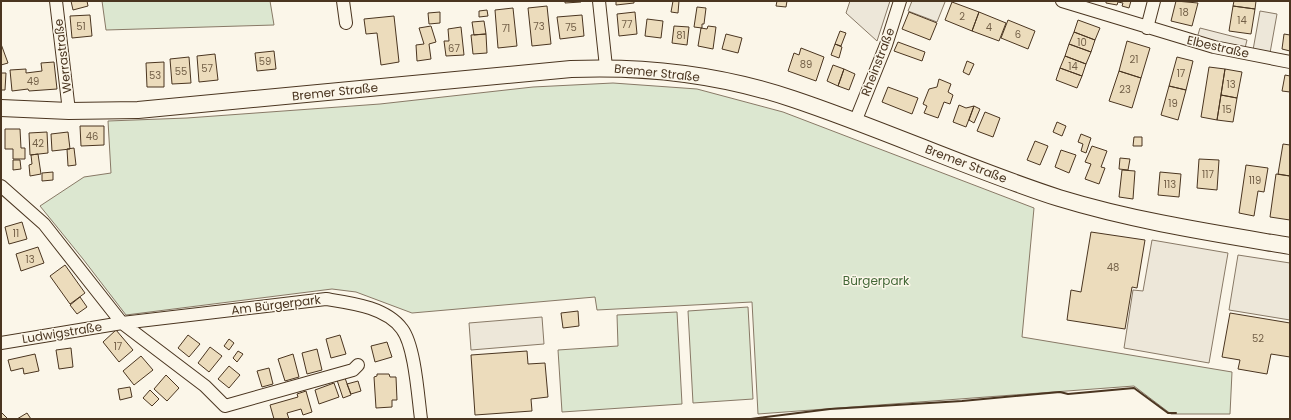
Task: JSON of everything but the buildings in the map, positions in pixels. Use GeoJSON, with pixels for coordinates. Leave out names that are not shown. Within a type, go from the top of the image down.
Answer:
{"type":"FeatureCollection","features":[{"type":"Feature","properties":{"kind":"main road","name":"Bremer Straße"},"geometry":{"type":"LineString","coordinates":[[1,108],[69,111],[146,109],[563,70],[606,68],[680,74],[739,84],[792,98],[998,177],[1061,198],[1134,217],[1290,246]]}},
{"type":"Feature","properties":{"kind":"street","name":"Werrastraße"},"geometry":{"type":"LineString","coordinates":[[56,1],[69,111]]}},
{"type":"Feature","properties":{"kind":"street"},"geometry":{"type":"LineString","coordinates":[[343,1],[346,23]]}},
{"type":"Feature","properties":{"kind":"street"},"geometry":{"type":"LineString","coordinates":[[599,1],[606,68]]}},
{"type":"Feature","properties":{"kind":"street","name":"Rheinstraße"},"geometry":{"type":"LineString","coordinates":[[855,122],[886,45],[900,1]]}},
{"type":"Feature","properties":{"kind":"street","name":"Elbestraße"},"geometry":{"type":"LineString","coordinates":[[1062,1],[1147,28],[1214,47],[1290,62]]}},
{"type":"Feature","properties":{"kind":"street"},"geometry":{"type":"LineString","coordinates":[[1147,28],[1154,1]]}},
{"type":"Feature","properties":{"kind":"street"},"geometry":{"type":"LineString","coordinates":[[1,186],[44,224],[122,323],[205,386],[224,406],[353,370],[358,365]]}},
{"type":"Feature","properties":{"kind":"street","name":"Am Bürgerpark"},"geometry":{"type":"LineString","coordinates":[[122,323],[326,299],[352,303],[377,311],[391,319],[402,329],[408,342],[421,419]]}},
{"type":"Feature","properties":{"kind":"street","name":"Ludwigstraße"},"geometry":{"type":"LineString","coordinates":[[1,343],[122,323]]}},
{"type":"Feature","properties":{"kind":"green space"},"geometry":{"type":"Polygon","coordinates":[[[102,1],[270,1],[274,25],[106,30],[102,1]]]}},
{"type":"Feature","properties":{"kind":"green space","name":"Bürgerpark"},"geometry":{"type":"Polygon","coordinates":[[[613,83],[697,89],[783,112],[1034,208],[1022,337],[1232,372],[1230,414],[1171,414],[1134,386],[758,414],[752,302],[597,310],[595,297],[412,313],[356,292],[332,289],[126,315],[40,206],[84,177],[111,173],[108,121],[187,118],[380,104],[533,87],[613,83]]]}},
{"type":"Feature","properties":{"kind":"green space"},"geometry":{"type":"Polygon","coordinates":[[[748,307],[753,399],[693,403],[688,311],[748,307]]]}},
{"type":"Feature","properties":{"kind":"green space"},"geometry":{"type":"Polygon","coordinates":[[[677,312],[682,404],[562,412],[558,350],[618,346],[617,315],[677,312]]]}},
{"type":"Feature","properties":{"kind":"shaded area"},"geometry":{"type":"Polygon","coordinates":[[[850,1],[890,1],[877,41],[846,13],[850,1]]]}},
{"type":"Feature","properties":{"kind":"shaded area"},"geometry":{"type":"Polygon","coordinates":[[[912,1],[945,2],[937,22],[908,11],[912,1]]]}},
{"type":"Feature","properties":{"kind":"shaded area"},"geometry":{"type":"Polygon","coordinates":[[[1260,11],[1277,14],[1270,53],[1253,50],[1260,11]]]}},
{"type":"Feature","properties":{"kind":"shaded area"},"geometry":{"type":"Polygon","coordinates":[[[1200,28],[1247,40],[1245,48],[1197,38],[1200,28]]]}},
{"type":"Feature","properties":{"kind":"shaded area"},"geometry":{"type":"Polygon","coordinates":[[[1152,240],[1228,253],[1209,363],[1124,348],[1133,290],[1143,291],[1152,240]]]}},
{"type":"Feature","properties":{"kind":"shaded area"},"geometry":{"type":"Polygon","coordinates":[[[1238,255],[1290,263],[1290,320],[1229,310],[1238,255]]]}},
{"type":"Feature","properties":{"kind":"shaded area"},"geometry":{"type":"Polygon","coordinates":[[[542,317],[544,344],[471,350],[469,323],[542,317]]]}},
{"type":"Feature","properties":{"kind":"wall"},"geometry":{"type":"LineString","coordinates":[[751,419],[830,409],[962,401],[1060,392],[1068,394],[1134,388],[1168,413],[1176,413]]}},
{"type":"Feature","properties":{"kind":"wall"},"geometry":{"type":"LineString","coordinates":[[733,419],[749,419]]}}]}
